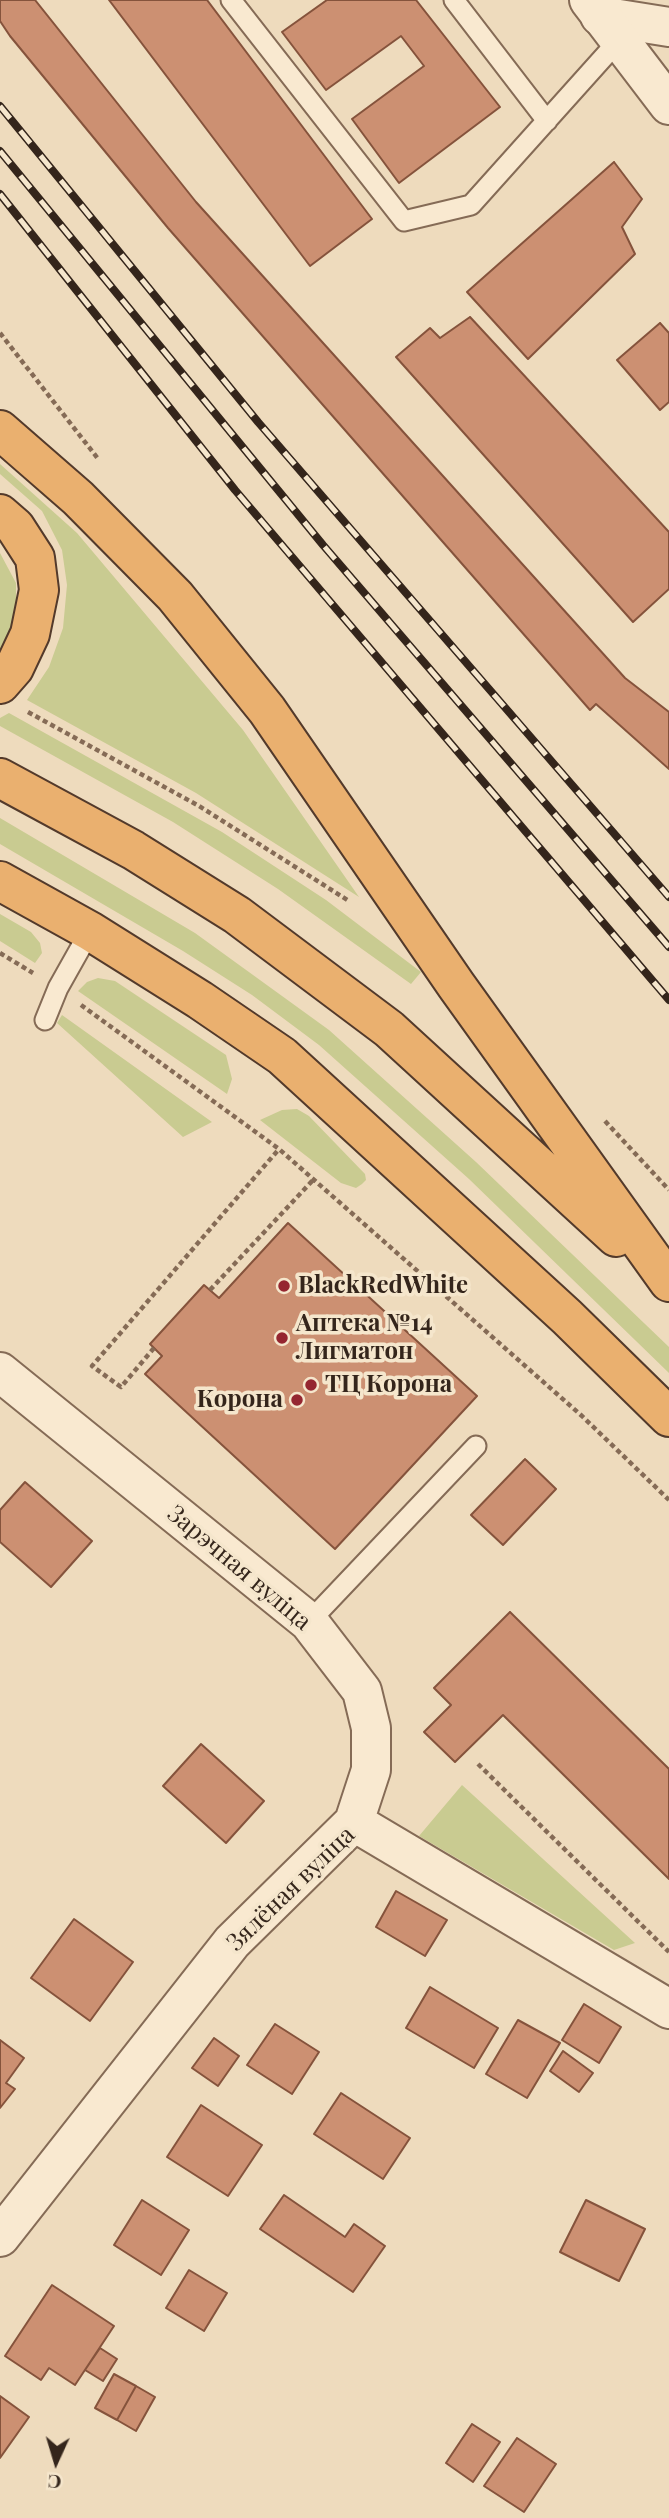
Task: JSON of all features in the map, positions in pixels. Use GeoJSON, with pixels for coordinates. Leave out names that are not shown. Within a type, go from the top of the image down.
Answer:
{"type":"FeatureCollection","features":[{"type":"Feature","properties":{"kind":"highway"},"geometry":{"type":"LineString","coordinates":[[0,430],[78,498],[175,596],[258,700],[456,985],[669,1284]]}},
{"type":"Feature","properties":{"kind":"highway"},"geometry":{"type":"LineString","coordinates":[[0,514],[15,527],[35,558],[39,590],[30,634],[13,668],[10,696]]}},
{"type":"Feature","properties":{"kind":"highway"},"geometry":{"type":"LineString","coordinates":[[0,778],[133,850],[237,915],[389,1029],[669,1284]]}},
{"type":"Feature","properties":{"kind":"highway"},"geometry":{"type":"LineString","coordinates":[[0,881],[90,931],[200,1000],[282,1056],[567,1317],[669,1417]]}},
{"type":"Feature","properties":{"kind":"street"},"geometry":{"type":"LineString","coordinates":[[602,18],[669,27]]}},
{"type":"Feature","properties":{"kind":"street"},"geometry":{"type":"LineString","coordinates":[[602,18],[669,105]]}},
{"type":"Feature","properties":{"kind":"street","name":"Зарэчная вуліца"},"geometry":{"type":"LineString","coordinates":[[0,1372],[309,1622],[362,1691],[371,1728],[371,1770],[354,1822]]}},
{"type":"Feature","properties":{"kind":"street","name":"Зялёная вуліца"},"geometry":{"type":"LineString","coordinates":[[0,2237],[232,1942],[354,1822],[669,2009]]}},
{"type":"Feature","properties":{"kind":"lane"},"geometry":{"type":"LineString","coordinates":[[231,0],[404,220],[471,205],[547,121],[602,18]]}},
{"type":"Feature","properties":{"kind":"lane"},"geometry":{"type":"LineString","coordinates":[[454,0],[547,121]]}},
{"type":"Feature","properties":{"kind":"lane"},"geometry":{"type":"LineString","coordinates":[[45,1020],[58,988],[90,931]]}},
{"type":"Feature","properties":{"kind":"lane"},"geometry":{"type":"LineString","coordinates":[[309,1622],[476,1446]]}},
{"type":"Feature","properties":{"kind":"path"},"geometry":{"type":"LineString","coordinates":[[10,696],[199,806],[355,906]]}},
{"type":"Feature","properties":{"kind":"path"},"geometry":{"type":"LineString","coordinates":[[0,953],[58,988],[279,1149],[582,1416],[669,1500]]}},
{"type":"Feature","properties":{"kind":"path"},"geometry":{"type":"LineString","coordinates":[[154,1348],[121,1387],[92,1366],[279,1149]]}},
{"type":"Feature","properties":{"kind":"path"},"geometry":{"type":"LineString","coordinates":[[210,1290],[314,1179]]}},
{"type":"Feature","properties":{"kind":"path"},"geometry":{"type":"LineString","coordinates":[[478,1764],[669,1952]]}},
{"type":"Feature","properties":{"kind":"green space"},"geometry":{"type":"Polygon","coordinates":[[[0,464],[77,533],[243,730],[359,897],[196,793],[27,700],[49,667],[63,628],[67,585],[62,550],[42,511],[0,474],[0,464]]]}},
{"type":"Feature","properties":{"kind":"green space"},"geometry":{"type":"Polygon","coordinates":[[[0,553],[16,583],[16,616],[0,657],[0,553]]]}},
{"type":"Feature","properties":{"kind":"green space"},"geometry":{"type":"Polygon","coordinates":[[[9,713],[222,832],[326,900],[421,972],[411,984],[278,889],[173,822],[0,726],[0,718],[9,713]]]}},
{"type":"Feature","properties":{"kind":"green space"},"geometry":{"type":"Polygon","coordinates":[[[0,818],[195,933],[329,1030],[476,1162],[669,1347],[669,1373],[469,1179],[319,1045],[252,995],[183,951],[0,844],[0,818]]]}},
{"type":"Feature","properties":{"kind":"green space"},"geometry":{"type":"Polygon","coordinates":[[[0,914],[31,932],[40,943],[42,953],[35,963],[0,941],[0,914]]]}},
{"type":"Feature","properties":{"kind":"green space"},"geometry":{"type":"Polygon","coordinates":[[[98,978],[115,981],[226,1055],[232,1079],[227,1094],[78,991],[87,982],[98,978]]]}},
{"type":"Feature","properties":{"kind":"green space"},"geometry":{"type":"Polygon","coordinates":[[[62,1015],[212,1122],[183,1137],[57,1023],[62,1015]]]}},
{"type":"Feature","properties":{"kind":"green space"},"geometry":{"type":"Polygon","coordinates":[[[297,1109],[309,1116],[365,1174],[366,1180],[362,1184],[356,1188],[341,1183],[260,1120],[282,1110],[297,1109]]]}},
{"type":"Feature","properties":{"kind":"green space"},"geometry":{"type":"Polygon","coordinates":[[[462,1785],[635,1943],[614,1950],[419,1836],[462,1785]]]}},
{"type":"Feature","properties":{"kind":"building"},"geometry":{"type":"Polygon","coordinates":[[[0,0],[35,0],[196,202],[625,678],[669,712],[669,769],[596,704],[590,710],[168,228],[10,36],[0,21],[0,0]]]}},
{"type":"Feature","properties":{"kind":"building"},"geometry":{"type":"Polygon","coordinates":[[[109,0],[207,0],[372,219],[310,266],[109,0]]]}},
{"type":"Feature","properties":{"kind":"building"},"geometry":{"type":"Polygon","coordinates":[[[327,0],[416,0],[500,107],[399,183],[352,119],[424,66],[401,36],[326,90],[282,32],[327,0]]]}},
{"type":"Feature","properties":{"kind":"building"},"geometry":{"type":"Polygon","coordinates":[[[614,162],[642,199],[622,227],[635,254],[528,359],[467,292],[614,162]]]}},
{"type":"Feature","properties":{"kind":"building"},"geometry":{"type":"Polygon","coordinates":[[[470,317],[669,532],[669,589],[633,622],[396,357],[430,328],[440,338],[470,317]]]}},
{"type":"Feature","properties":{"kind":"building"},"geometry":{"type":"Polygon","coordinates":[[[660,323],[669,333],[669,402],[660,410],[617,360],[660,323]]]}},
{"type":"Feature","properties":{"kind":"building","name":"ТЦ Корона"},"geometry":{"type":"Polygon","coordinates":[[[288,1223],[477,1396],[335,1549],[145,1374],[162,1356],[150,1344],[204,1285],[219,1298],[288,1223]]]}},
{"type":"Feature","properties":{"kind":"building"},"geometry":{"type":"Polygon","coordinates":[[[525,1459],[556,1489],[503,1545],[471,1515],[525,1459]]]}},
{"type":"Feature","properties":{"kind":"building"},"geometry":{"type":"Polygon","coordinates":[[[25,1482],[92,1541],[51,1587],[0,1542],[0,1510],[25,1482]]]}},
{"type":"Feature","properties":{"kind":"building"},"geometry":{"type":"Polygon","coordinates":[[[510,1612],[669,1769],[669,1879],[503,1715],[455,1762],[424,1732],[451,1705],[434,1688],[510,1612]]]}},
{"type":"Feature","properties":{"kind":"building"},"geometry":{"type":"Polygon","coordinates":[[[201,1744],[264,1801],[226,1843],[163,1786],[201,1744]]]}},
{"type":"Feature","properties":{"kind":"building"},"geometry":{"type":"Polygon","coordinates":[[[396,1891],[447,1920],[425,1956],[376,1927],[396,1891]]]}},
{"type":"Feature","properties":{"kind":"building"},"geometry":{"type":"Polygon","coordinates":[[[74,1919],[133,1962],[90,2021],[31,1978],[74,1919]]]}},
{"type":"Feature","properties":{"kind":"building"},"geometry":{"type":"Polygon","coordinates":[[[430,1987],[498,2028],[474,2068],[406,2028],[430,1987]]]}},
{"type":"Feature","properties":{"kind":"building"},"geometry":{"type":"Polygon","coordinates":[[[584,2004],[621,2027],[599,2063],[562,2040],[584,2004]]]}},
{"type":"Feature","properties":{"kind":"building"},"geometry":{"type":"Polygon","coordinates":[[[518,2020],[560,2043],[527,2098],[486,2074],[518,2020]]]}},
{"type":"Feature","properties":{"kind":"building"},"geometry":{"type":"Polygon","coordinates":[[[275,2024],[319,2052],[292,2094],[247,2065],[275,2024]]]}},
{"type":"Feature","properties":{"kind":"building"},"geometry":{"type":"Polygon","coordinates":[[[214,2038],[239,2056],[218,2086],[192,2068],[214,2038]]]}},
{"type":"Feature","properties":{"kind":"building"},"geometry":{"type":"Polygon","coordinates":[[[0,2040],[24,2058],[6,2083],[15,2089],[0,2108],[0,2040]]]}},
{"type":"Feature","properties":{"kind":"building"},"geometry":{"type":"Polygon","coordinates":[[[563,2051],[593,2073],[579,2092],[550,2071],[563,2051]]]}},
{"type":"Feature","properties":{"kind":"building"},"geometry":{"type":"Polygon","coordinates":[[[341,2093],[410,2138],[383,2179],[314,2134],[341,2093]]]}},
{"type":"Feature","properties":{"kind":"building"},"geometry":{"type":"Polygon","coordinates":[[[201,2105],[262,2145],[228,2196],[167,2157],[201,2105]]]}},
{"type":"Feature","properties":{"kind":"building"},"geometry":{"type":"Polygon","coordinates":[[[284,2195],[345,2237],[354,2224],[385,2246],[353,2292],[260,2229],[284,2195]]]}},
{"type":"Feature","properties":{"kind":"building"},"geometry":{"type":"Polygon","coordinates":[[[142,2200],[189,2230],[161,2275],[114,2245],[142,2200]]]}},
{"type":"Feature","properties":{"kind":"building"},"geometry":{"type":"Polygon","coordinates":[[[586,2200],[645,2229],[619,2281],[560,2252],[586,2200]]]}},
{"type":"Feature","properties":{"kind":"building"},"geometry":{"type":"Polygon","coordinates":[[[189,2270],[227,2293],[204,2331],[166,2308],[189,2270]]]}},
{"type":"Feature","properties":{"kind":"building"},"geometry":{"type":"Polygon","coordinates":[[[52,2285],[114,2326],[75,2385],[49,2368],[41,2380],[5,2356],[52,2285]]]}},
{"type":"Feature","properties":{"kind":"building"},"geometry":{"type":"Polygon","coordinates":[[[100,2348],[117,2359],[103,2381],[85,2370],[100,2348]]]}},
{"type":"Feature","properties":{"kind":"building"},"geometry":{"type":"Polygon","coordinates":[[[114,2374],[136,2386],[117,2420],[95,2408],[114,2374]]]}},
{"type":"Feature","properties":{"kind":"building"},"geometry":{"type":"Polygon","coordinates":[[[136,2386],[155,2397],[136,2431],[117,2420],[136,2386]]]}},
{"type":"Feature","properties":{"kind":"building"},"geometry":{"type":"Polygon","coordinates":[[[0,2396],[29,2417],[0,2458],[0,2396]]]}},
{"type":"Feature","properties":{"kind":"building"},"geometry":{"type":"Polygon","coordinates":[[[472,2424],[500,2442],[473,2482],[446,2463],[472,2424]]]}},
{"type":"Feature","properties":{"kind":"building"},"geometry":{"type":"Polygon","coordinates":[[[517,2438],[556,2464],[524,2512],[484,2486],[517,2438]]]}},
{"type":"Feature","properties":{"kind":"railway"},"geometry":{"type":"LineString","coordinates":[[0,106],[258,422],[669,897]]}},
{"type":"Feature","properties":{"kind":"railway"},"geometry":{"type":"LineString","coordinates":[[0,151],[323,545],[669,947]]}},
{"type":"Feature","properties":{"kind":"railway"},"geometry":{"type":"LineString","coordinates":[[0,194],[235,490],[669,1000]]}},
{"type":"Feature","properties":{"kind":"place","name":"BlackRedWhite"},"geometry":{"type":"Point","coordinates":[284,1286]}},
{"type":"Feature","properties":{"kind":"place","name":"Аптека №14 Лигматон"},"geometry":{"type":"Point","coordinates":[282,1338]}},
{"type":"Feature","properties":{"kind":"place","name":"ТЦ Корона"},"geometry":{"type":"Point","coordinates":[311,1385]}},
{"type":"Feature","properties":{"kind":"place","name":"Корона"},"geometry":{"type":"Point","coordinates":[297,1400]}}]}
